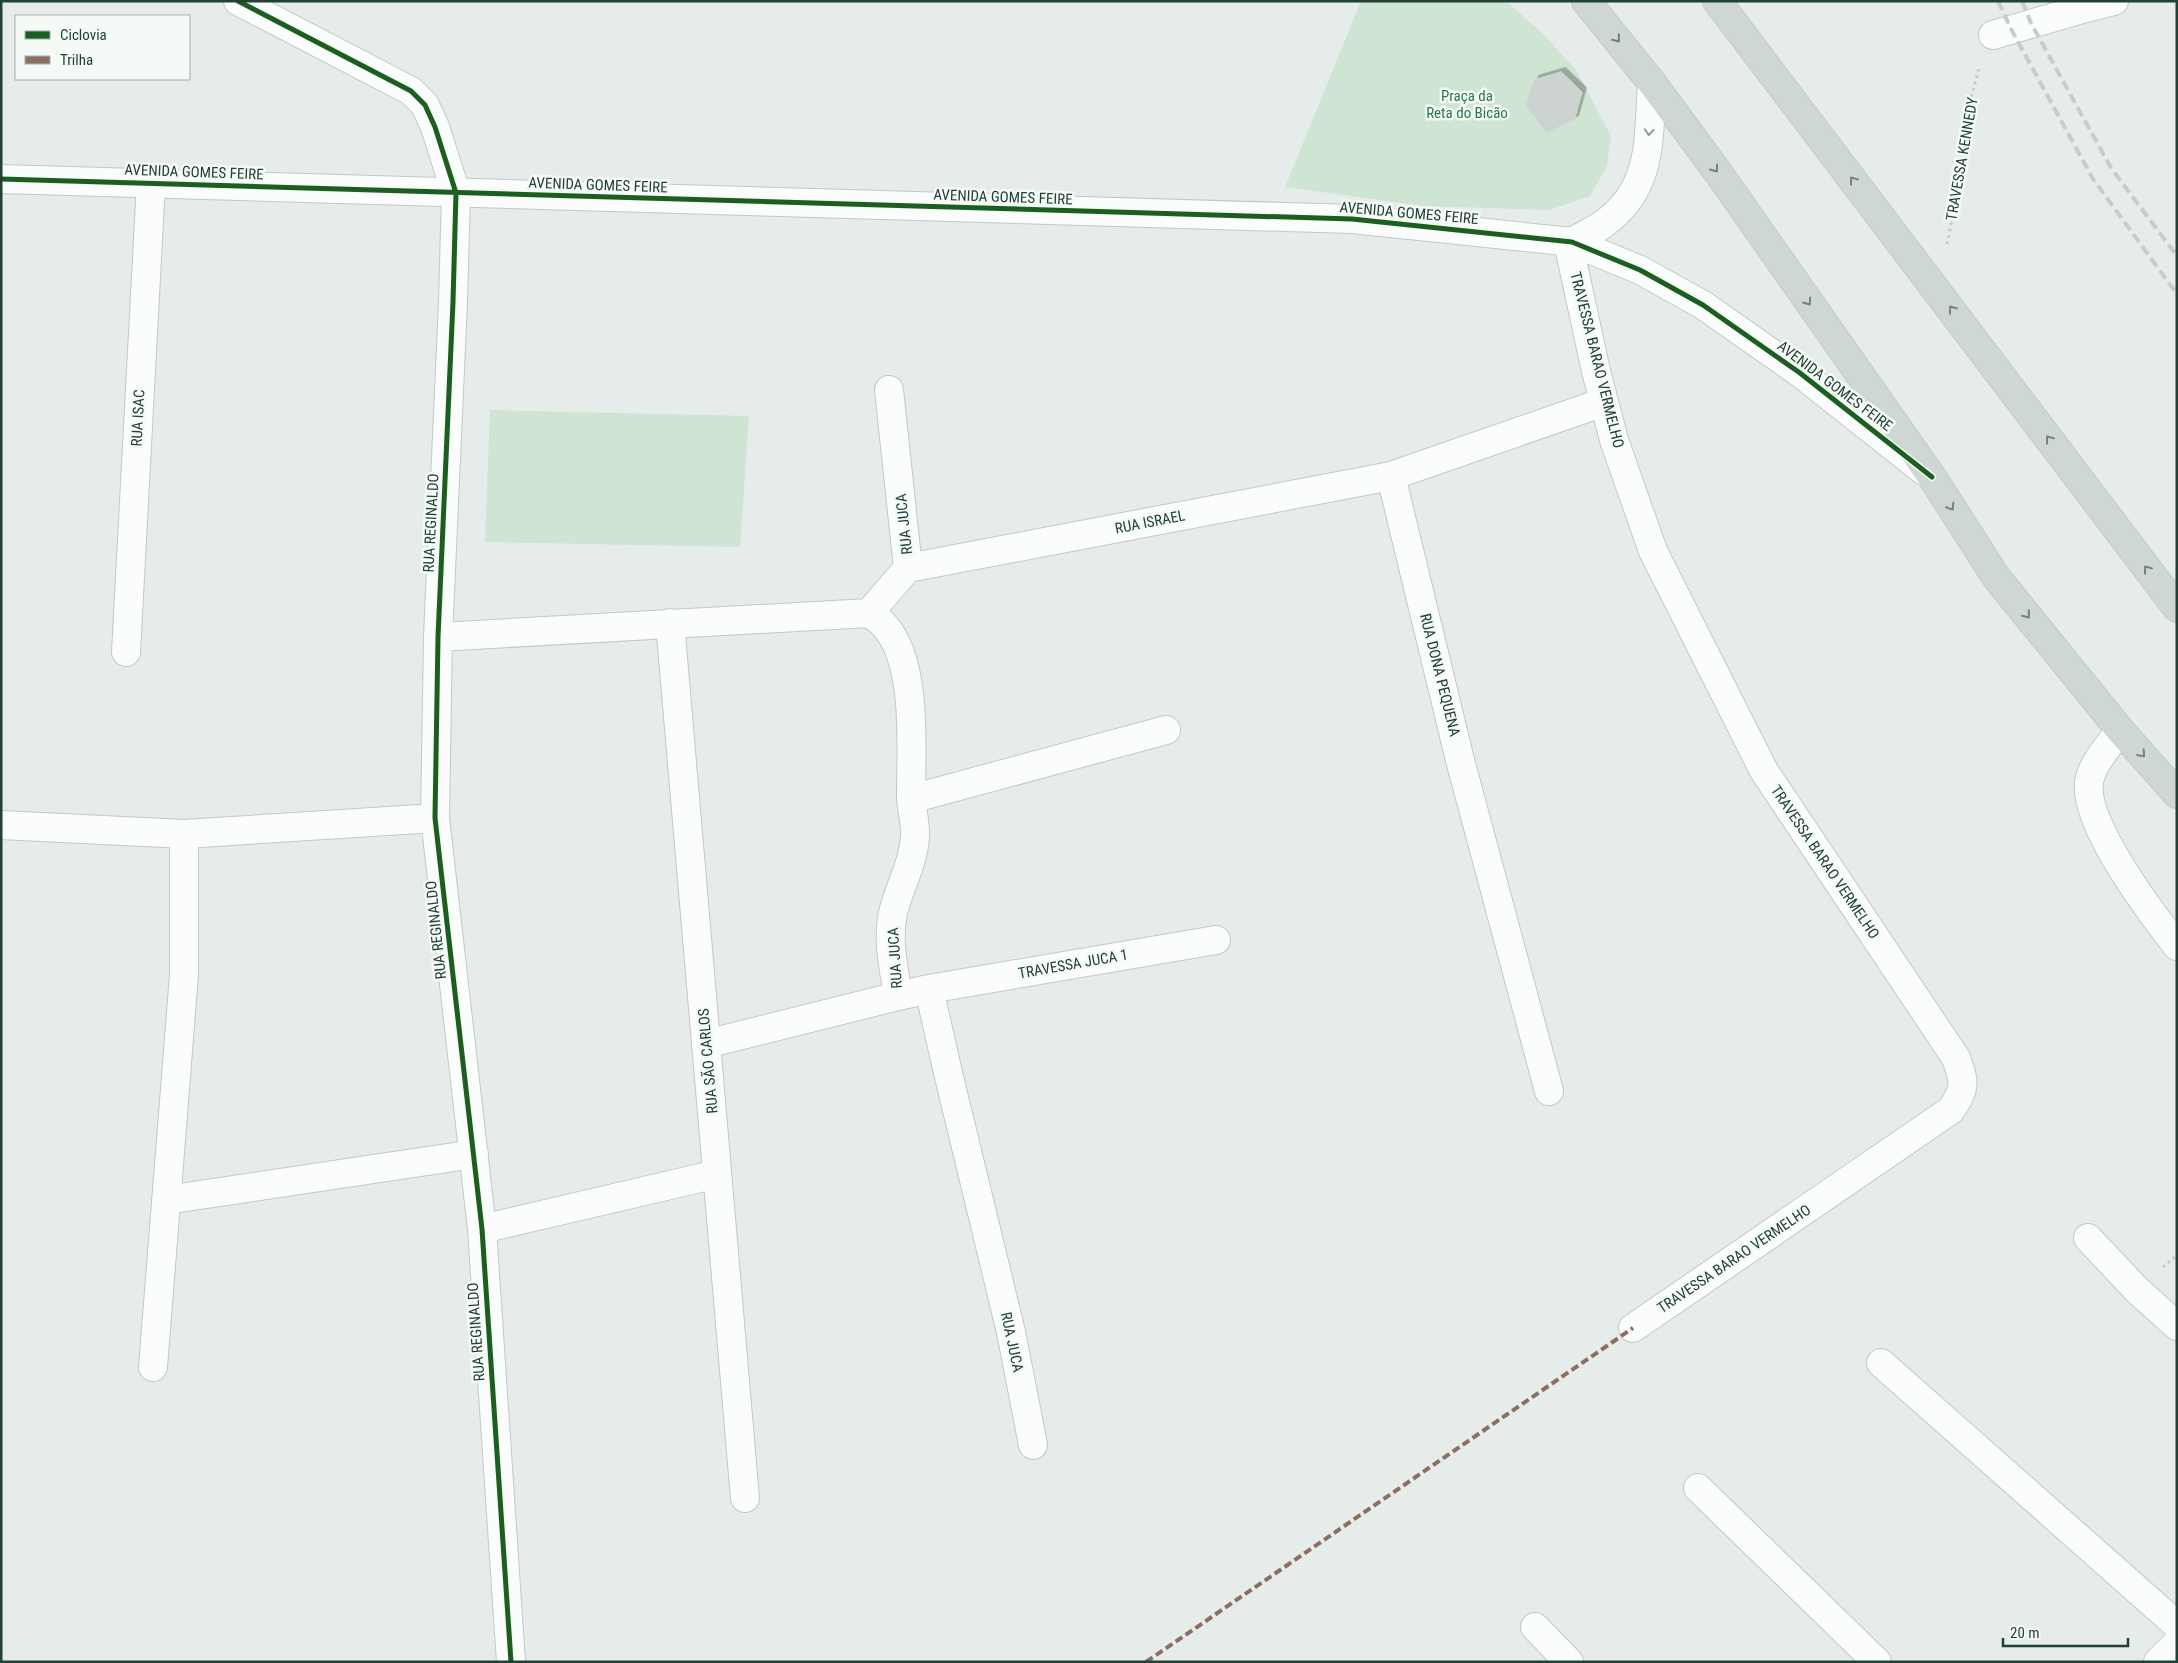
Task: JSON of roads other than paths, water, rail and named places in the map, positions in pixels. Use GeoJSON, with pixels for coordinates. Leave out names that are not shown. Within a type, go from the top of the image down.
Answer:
{"type":"FeatureCollection","features":[{"type":"Feature","properties":{"kind":"main road"},"geometry":{"type":"LineString","coordinates":[[1717,1],[2177,608]]}},
{"type":"Feature","properties":{"kind":"main road"},"geometry":{"type":"LineString","coordinates":[[1584,4],[1652,83],[1932,477],[1996,577],[2120,730],[2177,794]]}},
{"type":"Feature","properties":{"kind":"street","name":"RUA REGINALDO"},"geometry":{"type":"LineString","coordinates":[[238,1],[411,91],[425,105],[432,120],[456,193],[438,637],[435,818],[482,1229],[511,1662]]}},
{"type":"Feature","properties":{"kind":"street"},"geometry":{"type":"LineString","coordinates":[[1993,35],[2114,1]]}},
{"type":"Feature","properties":{"kind":"street"},"geometry":{"type":"LineString","coordinates":[[1570,242],[1603,224],[1625,203],[1640,182],[1647,157],[1652,83]]}},
{"type":"Feature","properties":{"kind":"street","name":"AVENIDA GOMES FEIRE"},"geometry":{"type":"LineString","coordinates":[[1,179],[1352,219],[1570,242],[1640,270],[1703,305],[1800,372],[1932,477]]}},
{"type":"Feature","properties":{"kind":"street","name":"RUA ISAC"},"geometry":{"type":"LineString","coordinates":[[126,652],[151,183]]}},
{"type":"Feature","properties":{"kind":"street","name":"TRAVESSA BARAO VERMELHO"},"geometry":{"type":"LineString","coordinates":[[1570,242],[1604,402],[1614,440],[1653,551],[1764,771],[1956,1058],[1963,1077],[1962,1093],[1951,1110],[1633,1328]]}},
{"type":"Feature","properties":{"kind":"street","name":"RUA JUCA"},"geometry":{"type":"LineString","coordinates":[[889,390],[908,568],[869,612],[885,626],[898,649],[906,674],[911,707],[911,799],[916,835],[912,860],[893,912],[890,934],[898,996],[929,989],[933,1013],[1011,1332],[1033,1446]]}},
{"type":"Feature","properties":{"kind":"street"},"geometry":{"type":"LineString","coordinates":[[1391,476],[1604,402]]}},
{"type":"Feature","properties":{"kind":"street","name":"RUA ISRAEL"},"geometry":{"type":"LineString","coordinates":[[908,568],[1391,476]]}},
{"type":"Feature","properties":{"kind":"street","name":"RUA DONA PEQUENA"},"geometry":{"type":"LineString","coordinates":[[1391,476],[1460,760],[1549,1092]]}},
{"type":"Feature","properties":{"kind":"street"},"geometry":{"type":"LineString","coordinates":[[438,637],[869,612]]}},
{"type":"Feature","properties":{"kind":"street","name":"RUA SÃO CARLOS"},"geometry":{"type":"LineString","coordinates":[[670,623],[745,1498]]}},
{"type":"Feature","properties":{"kind":"street"},"geometry":{"type":"LineString","coordinates":[[911,799],[1166,730]]}},
{"type":"Feature","properties":{"kind":"street"},"geometry":{"type":"LineString","coordinates":[[2120,730],[2096,764],[2089,782],[2091,810],[2110,849],[2177,946]]}},
{"type":"Feature","properties":{"kind":"street"},"geometry":{"type":"LineString","coordinates":[[1,825],[184,834],[435,818]]}},
{"type":"Feature","properties":{"kind":"street"},"geometry":{"type":"LineString","coordinates":[[153,1367],[184,975],[184,834]]}},
{"type":"Feature","properties":{"kind":"street","name":"TRAVESSA JUCA 1"},"geometry":{"type":"LineString","coordinates":[[929,989],[1216,940]]}},
{"type":"Feature","properties":{"kind":"street"},"geometry":{"type":"LineString","coordinates":[[706,1044],[898,996]]}},
{"type":"Feature","properties":{"kind":"street"},"geometry":{"type":"LineString","coordinates":[[166,1200],[474,1154]]}},
{"type":"Feature","properties":{"kind":"street"},"geometry":{"type":"LineString","coordinates":[[482,1229],[717,1174]]}},
{"type":"Feature","properties":{"kind":"street"},"geometry":{"type":"LineString","coordinates":[[2088,1238],[2137,1290],[2177,1326]]}},
{"type":"Feature","properties":{"kind":"street"},"geometry":{"type":"LineString","coordinates":[[1881,1363],[2177,1625]]}},
{"type":"Feature","properties":{"kind":"street"},"geometry":{"type":"LineString","coordinates":[[1698,1488],[1877,1662]]}},
{"type":"Feature","properties":{"kind":"street"},"geometry":{"type":"LineString","coordinates":[[1536,1627],[1569,1662]]}},
{"type":"Feature","properties":{"kind":"street"},"geometry":{"type":"LineString","coordinates":[[2158,1662],[2177,1643]]}},
{"type":"Feature","properties":{"kind":"railway"},"geometry":{"type":"LineString","coordinates":[[1998,1],[2011,29],[2093,179],[2177,294]]}},
{"type":"Feature","properties":{"kind":"railway"},"geometry":{"type":"LineString","coordinates":[[2022,1],[2031,23],[2111,168],[2177,256]]}},
{"type":"Feature","properties":{"kind":"park label","name":"Praça da Reta do Bicão"},"geometry":{"type":"Point","coordinates":[1467,104]}}]}
